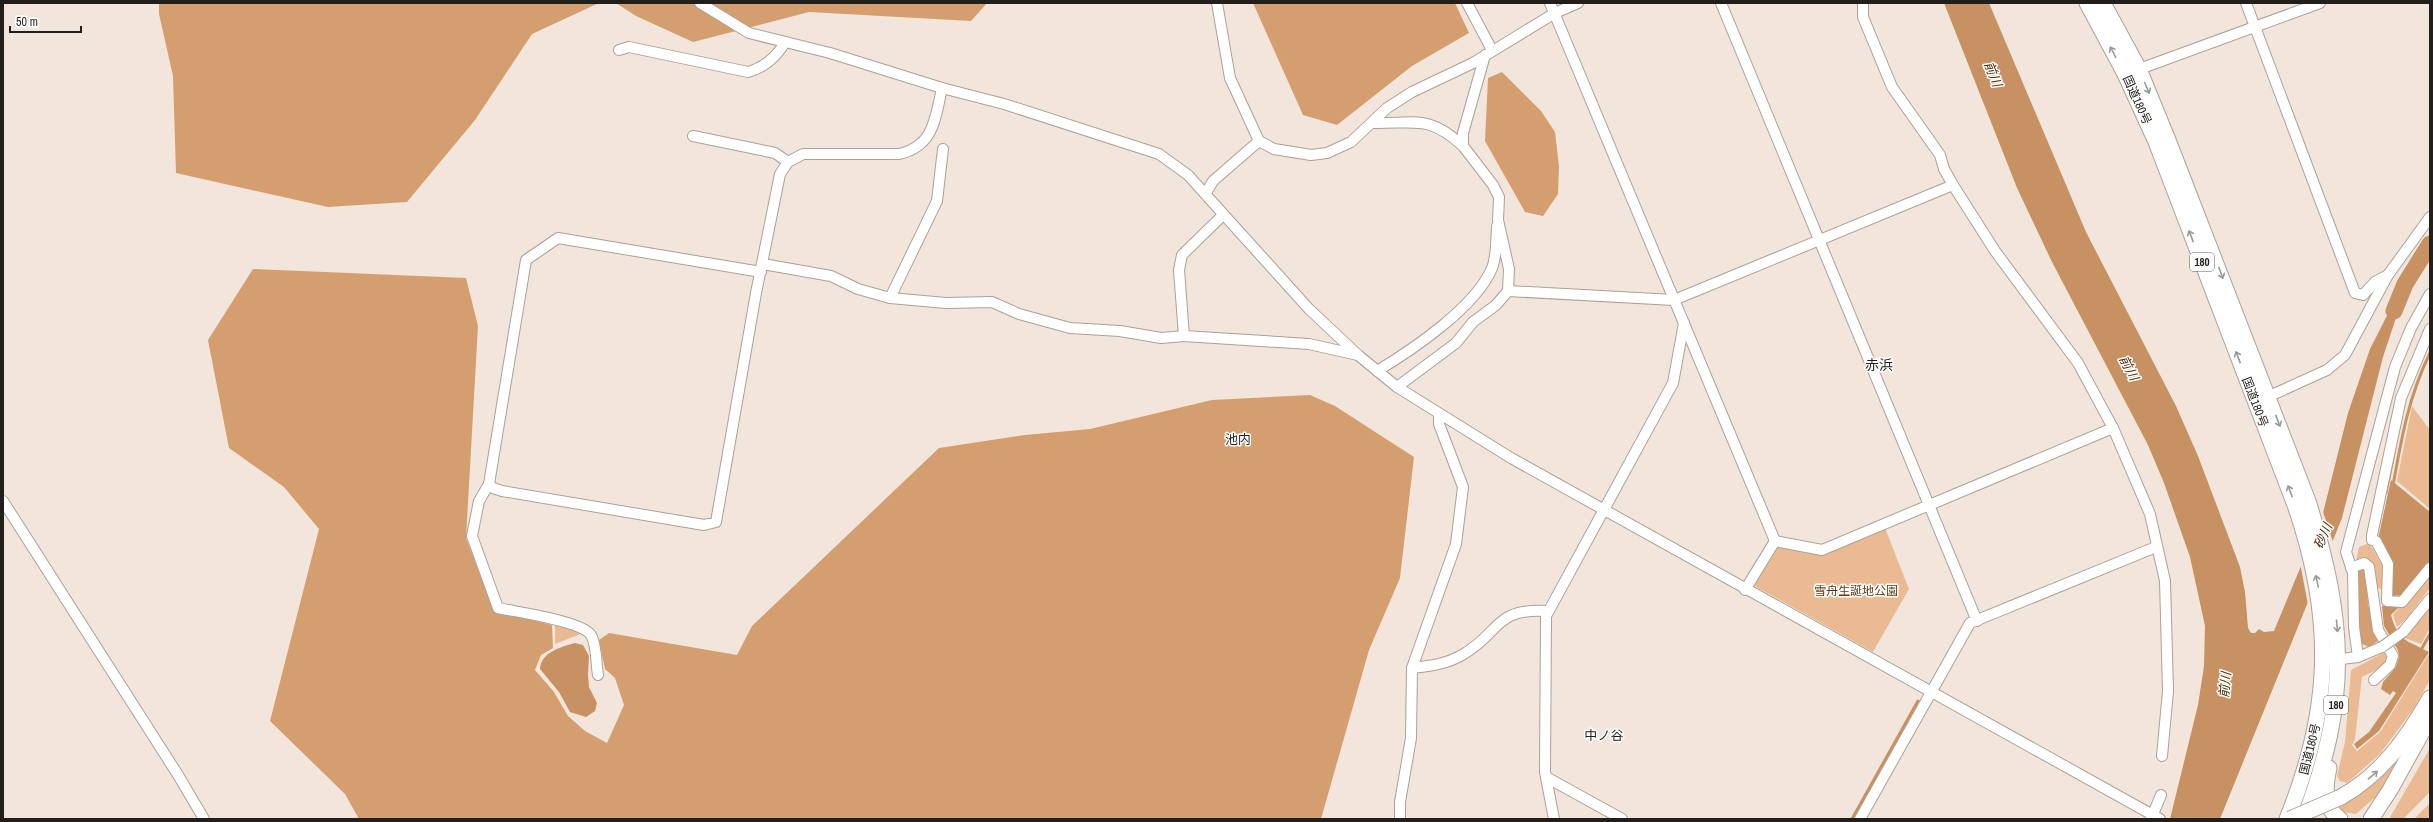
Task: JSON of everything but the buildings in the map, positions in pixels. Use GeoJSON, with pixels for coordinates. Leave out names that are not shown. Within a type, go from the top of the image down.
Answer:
{"type":"FeatureCollection","features":[{"type":"Feature","properties":{"kind":"highway","name":"国道180号"},"geometry":{"type":"LineString","coordinates":[[2087,3],[2132,72]]}},
{"type":"Feature","properties":{"kind":"highway","name":"国道180号"},"geometry":{"type":"LineString","coordinates":[[2104,3],[2262,400],[2308,501],[2324,555],[2335,610],[2331,660],[2322,684],[2308,763],[2287,819]]}},
{"type":"Feature","properties":{"kind":"highway","name":"国道180号"},"geometry":{"type":"LineString","coordinates":[[2262,400],[2303,528],[2317,584],[2322,620],[2338,688],[2330,739],[2323,767],[2304,819]]}},
{"type":"Feature","properties":{"kind":"highway"},"geometry":{"type":"LineString","coordinates":[[2338,688],[2335,740],[2326,784],[2330,808],[2340,819]]}},
{"type":"Feature","properties":{"kind":"highway"},"geometry":{"type":"LineString","coordinates":[[2371,819],[2427,729],[2430,698]]}},
{"type":"Feature","properties":{"kind":"highway"},"geometry":{"type":"LineString","coordinates":[[2381,819],[2427,729],[2430,704]]}},
{"type":"Feature","properties":{"kind":"highway"},"geometry":{"type":"LineString","coordinates":[[2290,819],[2341,797],[2361,784],[2386,764],[2403,742],[2427,729]]}},
{"type":"Feature","properties":{"kind":"highway"},"geometry":{"type":"LineString","coordinates":[[2363,819],[2377,807],[2390,790]]}},
{"type":"Feature","properties":{"kind":"street"},"geometry":{"type":"LineString","coordinates":[[700,3],[749,33],[830,53],[942,88],[1004,104],[1159,154],[1183,171],[1206,193],[1223,215],[1309,309],[1358,356],[1397,387],[1440,415],[1745,590],[2154,817],[2161,795]]}},
{"type":"Feature","properties":{"kind":"street"},"geometry":{"type":"LineString","coordinates":[[1217,3],[1230,78],[1259,141],[1274,149],[1295,154],[1311,155],[1326,153],[1351,142],[1387,108],[1412,92],[1473,63],[1488,52],[1554,13],[1578,3]]}},
{"type":"Feature","properties":{"kind":"street"},"geometry":{"type":"LineString","coordinates":[[1463,146],[1463,133],[1488,52],[1467,3]]}},
{"type":"Feature","properties":{"kind":"street"},"geometry":{"type":"LineString","coordinates":[[1550,3],[1775,541]]}},
{"type":"Feature","properties":{"kind":"street"},"geometry":{"type":"LineString","coordinates":[[1721,3],[1977,621]]}},
{"type":"Feature","properties":{"kind":"street"},"geometry":{"type":"LineString","coordinates":[[1863,3],[1863,17],[1892,87],[1940,155],[1944,169],[1953,185],[1995,251],[2078,363],[2113,428],[2150,514],[2156,547],[2165,581],[2168,691],[2162,756]]}},
{"type":"Feature","properties":{"kind":"street"},"geometry":{"type":"LineString","coordinates":[[2246,3],[2355,293],[2363,295],[2375,282],[2388,275]]}},
{"type":"Feature","properties":{"kind":"street"},"geometry":{"type":"LineString","coordinates":[[2132,72],[2320,3]]}},
{"type":"Feature","properties":{"kind":"street"},"geometry":{"type":"LineString","coordinates":[[619,50],[629,47],[748,72],[760,68],[781,49],[785,42]]}},
{"type":"Feature","properties":{"kind":"street"},"geometry":{"type":"LineString","coordinates":[[489,484],[493,488],[502,491],[704,525],[716,522],[777,186],[788,162],[803,154],[899,154],[912,151],[928,136],[942,88]]}},
{"type":"Feature","properties":{"kind":"street"},"geometry":{"type":"LineString","coordinates":[[1372,123],[1420,122],[1434,125],[1446,131],[1463,146],[1494,185],[1499,197],[1498,220],[1492,267],[1486,280],[1438,330],[1377,371]]}},
{"type":"Feature","properties":{"kind":"street"},"geometry":{"type":"LineString","coordinates":[[693,136],[775,153],[788,162]]}},
{"type":"Feature","properties":{"kind":"street"},"geometry":{"type":"LineString","coordinates":[[1206,193],[1213,181],[1259,141]]}},
{"type":"Feature","properties":{"kind":"street"},"geometry":{"type":"LineString","coordinates":[[890,298],[937,201],[943,150]]}},
{"type":"Feature","properties":{"kind":"street"},"geometry":{"type":"LineString","coordinates":[[1508,291],[1674,300],[1953,185]]}},
{"type":"Feature","properties":{"kind":"street"},"geometry":{"type":"LineString","coordinates":[[1184,336],[1179,270],[1182,255],[1223,215]]}},
{"type":"Feature","properties":{"kind":"street"},"geometry":{"type":"LineString","coordinates":[[2262,400],[2327,370],[2345,355],[2388,275],[2430,217]]}},
{"type":"Feature","properties":{"kind":"street"},"geometry":{"type":"LineString","coordinates":[[1397,387],[1456,343],[1473,322],[1496,305],[1508,291],[1509,269],[1498,220]]}},
{"type":"Feature","properties":{"kind":"street"},"geometry":{"type":"LineString","coordinates":[[598,675],[592,637],[588,632],[564,622],[498,608],[472,536],[479,501],[489,484],[526,260],[558,238],[762,268],[831,276],[858,289],[890,298],[946,304],[992,302],[1019,314],[1070,328],[1120,331],[1161,338],[1184,336],[1309,344],[1358,356]]}},
{"type":"Feature","properties":{"kind":"street"},"geometry":{"type":"LineString","coordinates":[[2358,657],[2354,627],[2355,594],[2351,568],[2346,552],[2395,368],[2411,328],[2430,294]]}},
{"type":"Feature","properties":{"kind":"street"},"geometry":{"type":"LineString","coordinates":[[1554,819],[1546,777],[1547,611],[1605,510],[1673,383],[1684,323]]}},
{"type":"Feature","properties":{"kind":"street"},"geometry":{"type":"LineString","coordinates":[[2374,680],[2390,665],[2393,656],[2378,630],[2381,595],[2388,564],[2372,535],[2390,457],[2390,441],[2401,398],[2430,329]]}},
{"type":"Feature","properties":{"kind":"street"},"geometry":{"type":"LineString","coordinates":[[1400,819],[1400,802],[1411,738],[1412,668],[1456,544],[1463,498],[1463,487],[1442,430],[1440,415]]}},
{"type":"Feature","properties":{"kind":"street"},"geometry":{"type":"LineString","coordinates":[[1775,541],[1822,550],[2113,428]]}},
{"type":"Feature","properties":{"kind":"street"},"geometry":{"type":"LineString","coordinates":[[3,501],[178,775],[204,819]]}},
{"type":"Feature","properties":{"kind":"street"},"geometry":{"type":"LineString","coordinates":[[1745,590],[1775,541]]}},
{"type":"Feature","properties":{"kind":"street"},"geometry":{"type":"LineString","coordinates":[[1860,819],[1970,623],[2156,547]]}},
{"type":"Feature","properties":{"kind":"street"},"geometry":{"type":"LineString","coordinates":[[2351,568],[2364,563],[2369,567],[2381,595],[2387,601],[2402,602],[2430,568]]}},
{"type":"Feature","properties":{"kind":"street"},"geometry":{"type":"LineString","coordinates":[[2331,660],[2358,657],[2382,647],[2403,632],[2430,599]]}},
{"type":"Feature","properties":{"kind":"street"},"geometry":{"type":"LineString","coordinates":[[1412,668],[1431,666],[1462,656],[1481,642],[1503,618],[1514,613],[1531,610],[1547,611]]}},
{"type":"Feature","properties":{"kind":"street"},"geometry":{"type":"LineString","coordinates":[[1546,777],[1622,819]]}},
{"type":"Feature","properties":{"kind":"green space"},"geometry":{"type":"Polygon","coordinates":[[[2412,406],[2430,430],[2430,509],[2397,481],[2412,406]]]}},
{"type":"Feature","properties":{"kind":"green space","name":"雪舟生誕地公園"},"geometry":{"type":"Polygon","coordinates":[[[1885,528],[1909,589],[1873,652],[1753,585],[1777,546],[1823,555],[1885,528]]]}},
{"type":"Feature","properties":{"kind":"green space"},"geometry":{"type":"Polygon","coordinates":[[[2369,543],[2382,565],[2382,589],[2377,588],[2374,564],[2362,559],[2356,561],[2359,547],[2369,543]]]}},
{"type":"Feature","properties":{"kind":"green space"},"geometry":{"type":"Polygon","coordinates":[[[2430,571],[2430,588],[2406,619],[2397,627],[2393,615],[2430,571]]]}},
{"type":"Feature","properties":{"kind":"green space"},"geometry":{"type":"Polygon","coordinates":[[[2430,607],[2430,628],[2421,644],[2405,638],[2430,607]]]}},
{"type":"Feature","properties":{"kind":"green space"},"geometry":{"type":"Polygon","coordinates":[[[555,625],[583,633],[555,644],[555,625]]]}},
{"type":"Feature","properties":{"kind":"green space"},"geometry":{"type":"Polygon","coordinates":[[[2385,652],[2387,662],[2382,667],[2362,677],[2355,739],[2352,745],[2357,751],[2380,732],[2430,652],[2430,680],[2414,708],[2380,754],[2347,783],[2340,781],[2337,776],[2345,742],[2351,670],[2385,652]]]}},
{"type":"Feature","properties":{"kind":"green space"},"geometry":{"type":"Polygon","coordinates":[[[2413,736],[2380,793],[2356,814],[2343,812],[2338,804],[2413,736]]]}},
{"type":"Feature","properties":{"kind":"green space"},"geometry":{"type":"Polygon","coordinates":[[[2430,748],[2430,792],[2403,819],[2389,819],[2430,748]]]}},
{"type":"Feature","properties":{"kind":"green space"},"geometry":{"type":"Polygon","coordinates":[[[2430,803],[2430,819],[2414,819],[2430,803]]]}},
{"type":"Feature","properties":{"kind":"shaded area"},"geometry":{"type":"Polygon","coordinates":[[[159,3],[599,3],[532,34],[475,120],[407,202],[328,207],[176,173],[173,76],[159,14],[159,3]]]}},
{"type":"Feature","properties":{"kind":"shaded area"},"geometry":{"type":"Polygon","coordinates":[[[616,3],[987,3],[971,21],[809,12],[693,42],[636,16],[616,3]]]}},
{"type":"Feature","properties":{"kind":"shaded area"},"geometry":{"type":"Polygon","coordinates":[[[1253,3],[1455,3],[1469,33],[1412,66],[1337,125],[1303,115],[1253,3]]]}},
{"type":"Feature","properties":{"kind":"shaded area"},"geometry":{"type":"Polygon","coordinates":[[[1502,72],[1541,111],[1555,132],[1559,166],[1558,194],[1543,216],[1525,212],[1485,141],[1488,78],[1502,72]]]}},
{"type":"Feature","properties":{"kind":"shaded area"},"geometry":{"type":"Polygon","coordinates":[[[253,269],[466,278],[478,326],[466,538],[494,611],[552,625],[553,648],[541,655],[535,670],[554,692],[568,716],[585,731],[607,743],[624,705],[615,678],[605,669],[599,640],[609,633],[737,655],[752,626],[939,448],[1025,435],[1090,429],[1212,400],[1310,395],[1335,406],[1414,457],[1400,578],[1369,650],[1321,819],[359,819],[345,794],[270,721],[319,529],[284,487],[229,448],[208,340],[253,269]]]}},
{"type":"Feature","properties":{"kind":"shaded area"},"geometry":{"type":"Polygon","coordinates":[[[2362,568],[2366,571],[2368,604],[2378,641],[2369,647],[2362,644],[2359,628],[2357,572],[2358,569],[2362,568]]]}},
{"type":"Feature","properties":{"kind":"water","name":"前川"},"geometry":{"type":"Polygon","coordinates":[[[1944,3],[1989,3],[2086,232],[2176,406],[2198,456],[2240,567],[2245,592],[2248,628],[2251,633],[2255,633],[2259,629],[2264,632],[2274,631],[2323,513],[2348,413],[2370,349],[2401,288],[2405,291],[2383,357],[2342,518],[2220,819],[2170,819],[2198,705],[2204,666],[2205,626],[2190,557],[2164,483],[2148,445],[2052,262],[2017,188],[1944,3]]]}},
{"type":"Feature","properties":{"kind":"water"},"geometry":{"type":"Polygon","coordinates":[[[2391,480],[2430,512],[2430,564],[2404,595],[2391,596],[2378,539],[2391,480]]]}},
{"type":"Feature","properties":{"kind":"water"},"geometry":{"type":"Polygon","coordinates":[[[2382,606],[2399,607],[2391,615],[2400,635],[2409,642],[2429,652],[2379,731],[2357,749],[2354,744],[2369,732],[2396,693],[2393,691],[2390,695],[2381,689],[2383,682],[2396,667],[2399,657],[2398,650],[2384,626],[2382,606]]]}},
{"type":"Feature","properties":{"kind":"water"},"geometry":{"type":"Polygon","coordinates":[[[575,643],[583,645],[589,656],[589,687],[597,703],[595,711],[586,717],[570,712],[559,692],[540,669],[541,663],[548,654],[575,643]]]}},
{"type":"Feature","properties":{"kind":"pier"},"geometry":{"type":"Polygon","coordinates":[[[2322,509],[2334,545],[2309,610],[2300,563],[2322,509]]]}},
{"type":"Feature","properties":{"kind":"waterway","name":"砂川"},"geometry":{"type":"LineString","coordinates":[[2394,311],[2405,284],[2430,244]]}},
{"type":"Feature","properties":{"kind":"waterway"},"geometry":{"type":"LineString","coordinates":[[2393,486],[2411,401],[2416,385],[2430,353]]}},
{"type":"Feature","properties":{"kind":"waterway"},"geometry":{"type":"LineString","coordinates":[[2386,493],[2395,448]]}},
{"type":"Feature","properties":{"kind":"waterway"},"geometry":{"type":"LineString","coordinates":[[2421,650],[2430,634]]}},
{"type":"Feature","properties":{"kind":"waterway"},"geometry":{"type":"LineString","coordinates":[[1852,819],[1918,701]]}},
{"type":"Feature","properties":{"kind":"district","name":"赤浜"},"geometry":{"type":"Point","coordinates":[1879,365]}},
{"type":"Feature","properties":{"kind":"district","name":"池内"},"geometry":{"type":"Point","coordinates":[1238,439]}},
{"type":"Feature","properties":{"kind":"district","name":"中ノ谷"},"geometry":{"type":"Point","coordinates":[1604,735]}}]}
